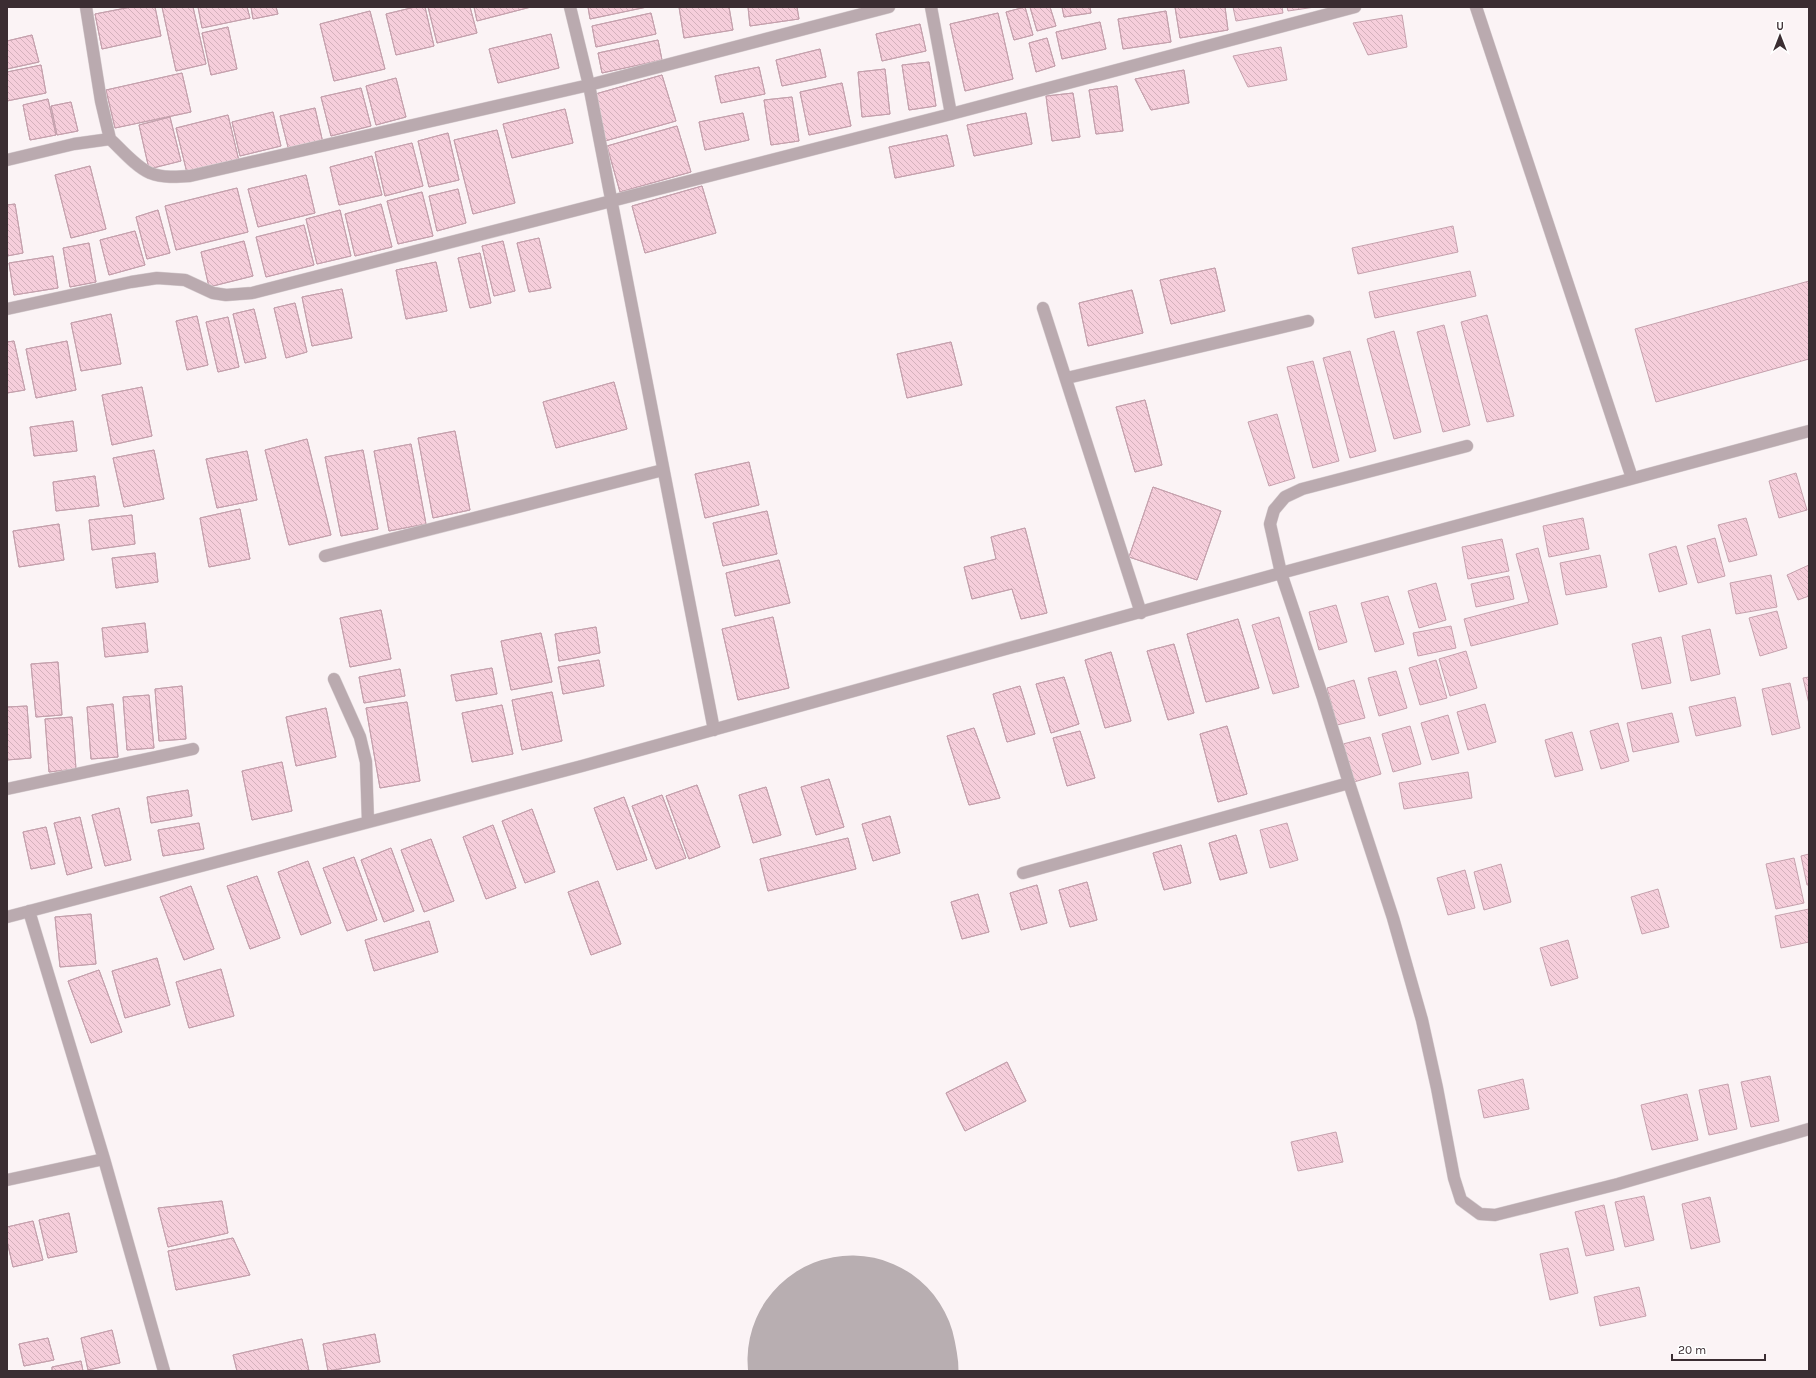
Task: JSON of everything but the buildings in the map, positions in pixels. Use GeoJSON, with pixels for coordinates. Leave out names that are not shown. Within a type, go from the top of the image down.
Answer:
{"type":"FeatureCollection","features":[{"type":"Feature","properties":{"kind":"street"},"geometry":{"type":"LineString","coordinates":[[86,7],[101,101],[110,139],[134,161],[150,173],[168,177],[190,176],[589,85],[889,7]]}},
{"type":"Feature","properties":{"kind":"street"},"geometry":{"type":"LineString","coordinates":[[570,7],[589,85],[714,730]]}},
{"type":"Feature","properties":{"kind":"street"},"geometry":{"type":"LineString","coordinates":[[931,7],[951,114]]}},
{"type":"Feature","properties":{"kind":"street"},"geometry":{"type":"LineString","coordinates":[[7,309],[131,282],[157,278],[185,280],[212,293],[226,295],[252,293],[951,114],[1354,7]]}},
{"type":"Feature","properties":{"kind":"street"},"geometry":{"type":"LineString","coordinates":[[1476,7],[1632,478]]}},
{"type":"Feature","properties":{"kind":"street"},"geometry":{"type":"LineString","coordinates":[[7,160],[74,144],[110,139]]}},
{"type":"Feature","properties":{"kind":"street"},"geometry":{"type":"LineString","coordinates":[[1043,308],[1067,378],[1141,613]]}},
{"type":"Feature","properties":{"kind":"street"},"geometry":{"type":"LineString","coordinates":[[1067,378],[1308,321]]}},
{"type":"Feature","properties":{"kind":"street"},"geometry":{"type":"LineString","coordinates":[[7,917],[714,730],[1282,573],[1809,431]]}},
{"type":"Feature","properties":{"kind":"street"},"geometry":{"type":"LineString","coordinates":[[1467,446],[1302,489],[1285,497],[1274,510],[1270,524],[1282,573],[1393,918],[1422,1020],[1437,1088],[1454,1178],[1461,1200],[1480,1214],[1495,1215],[1618,1184],[1809,1129]]}},
{"type":"Feature","properties":{"kind":"street"},"geometry":{"type":"LineString","coordinates":[[325,556],[663,470]]}},
{"type":"Feature","properties":{"kind":"street"},"geometry":{"type":"LineString","coordinates":[[334,679],[360,737],[366,762],[368,822]]}},
{"type":"Feature","properties":{"kind":"street"},"geometry":{"type":"LineString","coordinates":[[7,789],[193,749]]}},
{"type":"Feature","properties":{"kind":"street"},"geometry":{"type":"LineString","coordinates":[[1023,873],[1349,782]]}},
{"type":"Feature","properties":{"kind":"street"},"geometry":{"type":"LineString","coordinates":[[29,911],[104,1159],[164,1371]]}},
{"type":"Feature","properties":{"kind":"street"},"geometry":{"type":"LineString","coordinates":[[7,1180],[104,1159]]}},
{"type":"Feature","properties":{"kind":"runway"},"geometry":{"type":"LineString","coordinates":[[852,1360],[854,1371]]}}]}
